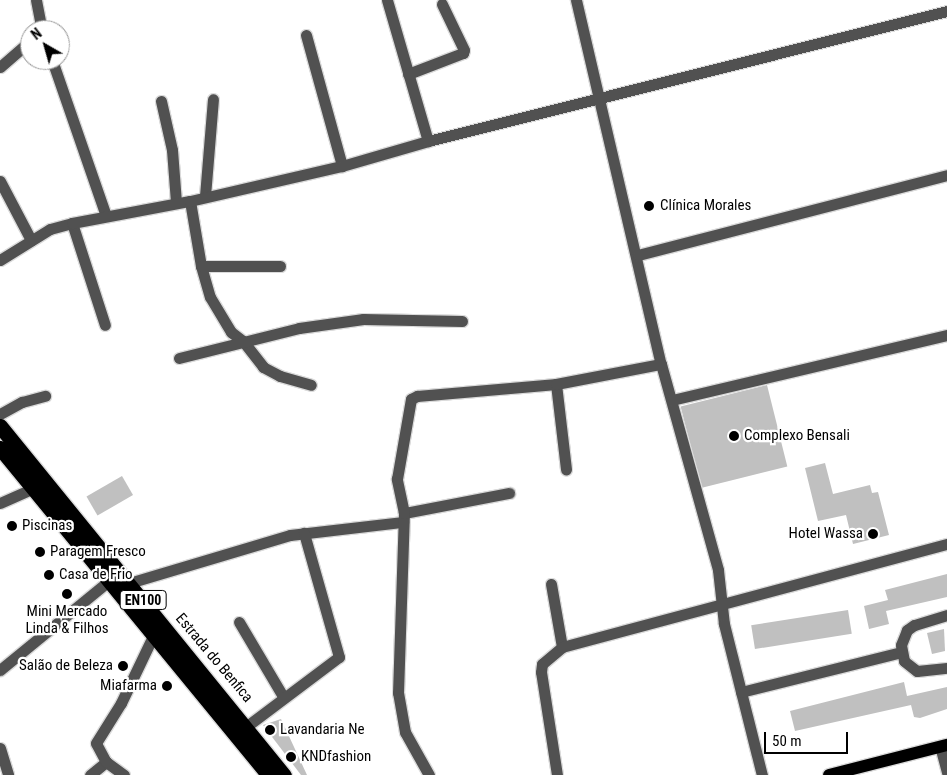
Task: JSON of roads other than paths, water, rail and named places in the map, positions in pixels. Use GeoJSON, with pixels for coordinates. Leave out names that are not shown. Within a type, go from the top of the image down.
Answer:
{"type":"FeatureCollection","features":[{"type":"Feature","properties":{"kind":"highway","name":"Estrada do Benfica"},"geometry":{"type":"LineString","coordinates":[[0,426],[247,726],[284,775]]}},
{"type":"Feature","properties":{"kind":"highway","name":"Estrada do Benfica"},"geometry":{"type":"LineString","coordinates":[[0,448],[269,775]]}},
{"type":"Feature","properties":{"kind":"main road"},"geometry":{"type":"LineString","coordinates":[[829,775],[944,745]]}},
{"type":"Feature","properties":{"kind":"street"},"geometry":{"type":"LineString","coordinates":[[36,0],[40,20]]}},
{"type":"Feature","properties":{"kind":"street"},"geometry":{"type":"LineString","coordinates":[[387,0],[428,141]]}},
{"type":"Feature","properties":{"kind":"street"},"geometry":{"type":"LineString","coordinates":[[576,0],[638,255],[661,364],[718,570],[721,603],[762,775]]}},
{"type":"Feature","properties":{"kind":"street"},"geometry":{"type":"LineString","coordinates":[[408,74],[463,54],[464,50],[442,4]]}},
{"type":"Feature","properties":{"kind":"street"},"geometry":{"type":"LineString","coordinates":[[0,260],[30,240],[72,223],[176,202],[190,201],[205,196],[342,166],[428,141],[599,100],[947,11]]}},
{"type":"Feature","properties":{"kind":"street"},"geometry":{"type":"LineString","coordinates":[[306,35],[342,166]]}},
{"type":"Feature","properties":{"kind":"street"},"geometry":{"type":"LineString","coordinates":[[0,67],[20,50]]}},
{"type":"Feature","properties":{"kind":"street"},"geometry":{"type":"LineString","coordinates":[[55,70],[106,216]]}},
{"type":"Feature","properties":{"kind":"street"},"geometry":{"type":"LineString","coordinates":[[205,196],[213,99]]}},
{"type":"Feature","properties":{"kind":"street"},"geometry":{"type":"LineString","coordinates":[[161,101],[172,150],[176,202]]}},
{"type":"Feature","properties":{"kind":"street"},"geometry":{"type":"LineString","coordinates":[[638,255],[947,175]]}},
{"type":"Feature","properties":{"kind":"street"},"geometry":{"type":"LineString","coordinates":[[0,181],[30,240]]}},
{"type":"Feature","properties":{"kind":"street"},"geometry":{"type":"LineString","coordinates":[[190,201],[201,266],[210,297],[231,332],[243,341],[263,367],[280,376],[311,386]]}},
{"type":"Feature","properties":{"kind":"street"},"geometry":{"type":"LineString","coordinates":[[72,223],[105,325]]}},
{"type":"Feature","properties":{"kind":"street"},"geometry":{"type":"LineString","coordinates":[[201,266],[280,266]]}},
{"type":"Feature","properties":{"kind":"street"},"geometry":{"type":"LineString","coordinates":[[179,358],[299,328],[363,319],[462,320]]}},
{"type":"Feature","properties":{"kind":"street"},"geometry":{"type":"LineString","coordinates":[[672,400],[947,335]]}},
{"type":"Feature","properties":{"kind":"street"},"geometry":{"type":"LineString","coordinates":[[429,775],[405,732],[400,714],[403,517],[398,479],[411,399],[417,396],[556,384],[661,364]]}},
{"type":"Feature","properties":{"kind":"street"},"geometry":{"type":"LineString","coordinates":[[556,384],[566,470]]}},
{"type":"Feature","properties":{"kind":"street"},"geometry":{"type":"LineString","coordinates":[[0,414],[22,402],[45,396]]}},
{"type":"Feature","properties":{"kind":"street"},"geometry":{"type":"LineString","coordinates":[[0,503],[34,488]]}},
{"type":"Feature","properties":{"kind":"street"},"geometry":{"type":"LineString","coordinates":[[129,582],[304,533],[403,517],[509,493]]}},
{"type":"Feature","properties":{"kind":"street"},"geometry":{"type":"LineString","coordinates":[[247,726],[339,656],[304,533]]}},
{"type":"Feature","properties":{"kind":"street"},"geometry":{"type":"LineString","coordinates":[[557,775],[541,672],[542,664],[562,647],[947,544]]}},
{"type":"Feature","properties":{"kind":"street"},"geometry":{"type":"LineString","coordinates":[[0,670],[110,580]]}},
{"type":"Feature","properties":{"kind":"street"},"geometry":{"type":"LineString","coordinates":[[550,584],[562,647]]}},
{"type":"Feature","properties":{"kind":"street"},"geometry":{"type":"LineString","coordinates":[[947,615],[908,630],[903,636],[901,652],[904,661],[917,671],[925,673],[947,668]]}},
{"type":"Feature","properties":{"kind":"street"},"geometry":{"type":"LineString","coordinates":[[239,622],[284,698]]}},
{"type":"Feature","properties":{"kind":"street"},"geometry":{"type":"LineString","coordinates":[[124,775],[106,762],[96,749],[96,743],[121,703],[154,634]]}},
{"type":"Feature","properties":{"kind":"street"},"geometry":{"type":"LineString","coordinates":[[741,692],[901,652]]}},
{"type":"Feature","properties":{"kind":"street"},"geometry":{"type":"LineString","coordinates":[[944,745],[947,773]]}},
{"type":"Feature","properties":{"kind":"street"},"geometry":{"type":"LineString","coordinates":[[0,748],[8,775]]}},
{"type":"Feature","properties":{"kind":"street"},"geometry":{"type":"LineString","coordinates":[[90,775],[106,762]]}},
{"type":"Feature","properties":{"kind":"place","name":"Clínica Morales"},"geometry":{"type":"Point","coordinates":[649,206]}},
{"type":"Feature","properties":{"kind":"place","name":"Complexo Bensali"},"geometry":{"type":"Point","coordinates":[734,436]}},
{"type":"Feature","properties":{"kind":"place","name":"Piscinas"},"geometry":{"type":"Point","coordinates":[12,526]}},
{"type":"Feature","properties":{"kind":"place","name":"Hotel Wassa"},"geometry":{"type":"Point","coordinates":[873,534]}},
{"type":"Feature","properties":{"kind":"place","name":"Paragem Fresco"},"geometry":{"type":"Point","coordinates":[40,552]}},
{"type":"Feature","properties":{"kind":"place","name":"Casa de Frio"},"geometry":{"type":"Point","coordinates":[49,575]}},
{"type":"Feature","properties":{"kind":"place","name":"Mini Mercado Linda & Filhos"},"geometry":{"type":"Point","coordinates":[67,594]}},
{"type":"Feature","properties":{"kind":"place","name":"Salão de Beleza"},"geometry":{"type":"Point","coordinates":[123,666]}},
{"type":"Feature","properties":{"kind":"place","name":"Miafarma"},"geometry":{"type":"Point","coordinates":[167,686]}},
{"type":"Feature","properties":{"kind":"place","name":"Lavandaria Ne"},"geometry":{"type":"Point","coordinates":[270,730]}},
{"type":"Feature","properties":{"kind":"place","name":"KNDfashion"},"geometry":{"type":"Point","coordinates":[291,757]}}]}
